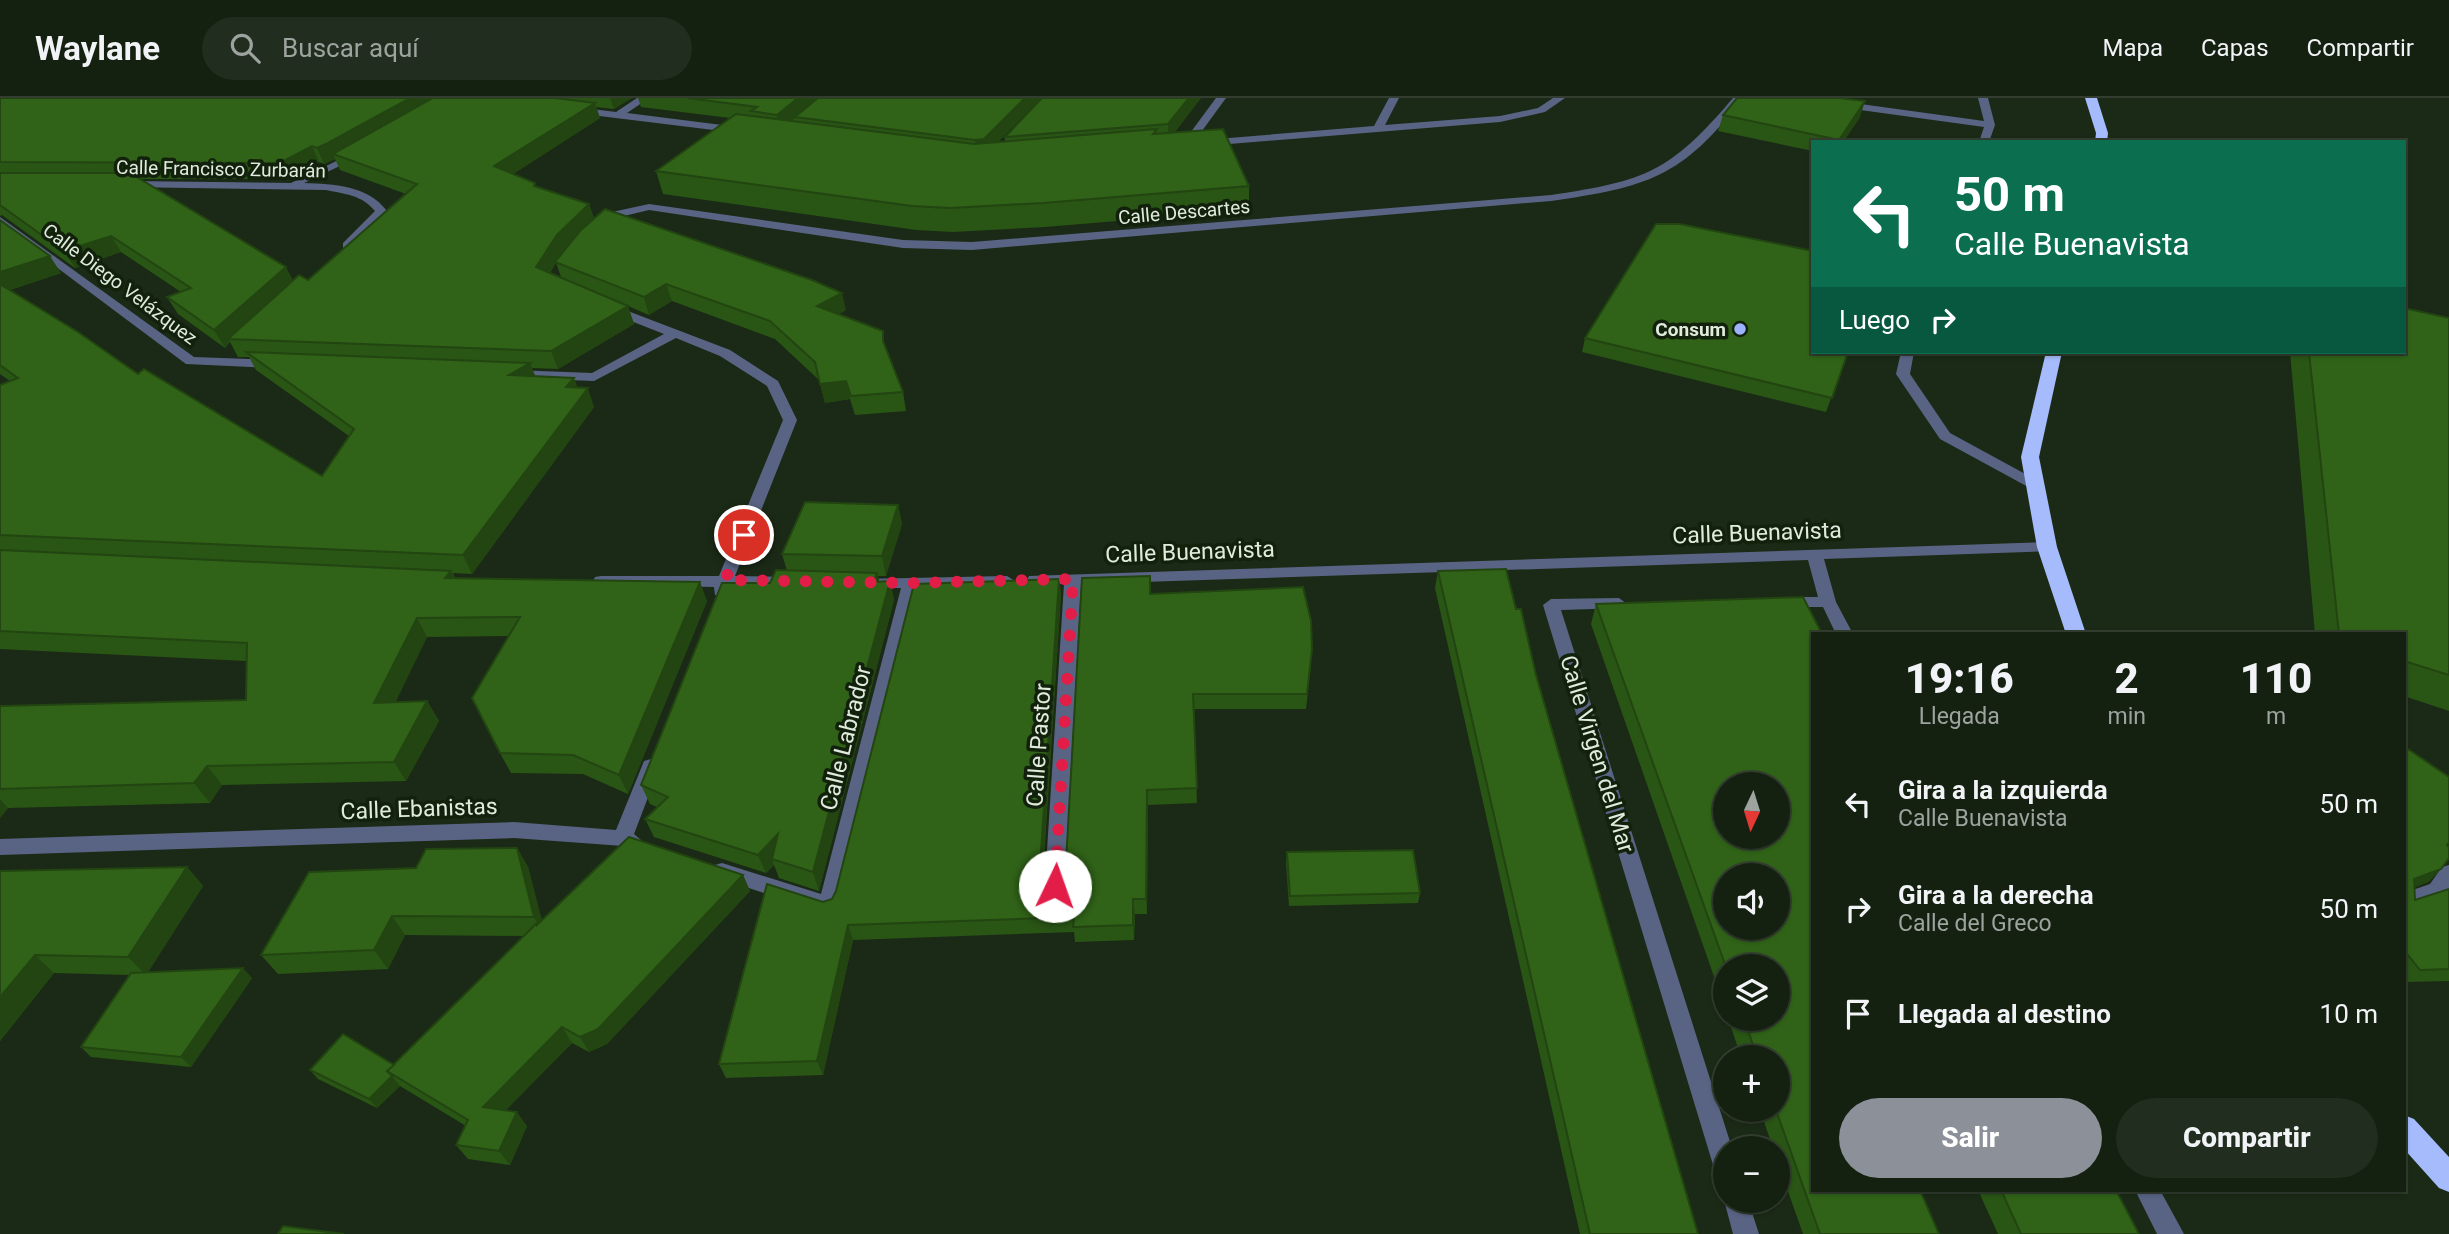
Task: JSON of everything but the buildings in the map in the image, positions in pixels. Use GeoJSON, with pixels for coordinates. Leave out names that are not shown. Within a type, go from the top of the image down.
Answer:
{"type":"FeatureCollection","features":[{"type":"Feature","properties":{"kind":"highway"},"geometry":{"type":"LineString","coordinates":[[2091,98],[2102,133],[2101,140]]}},
{"type":"Feature","properties":{"kind":"highway"},"geometry":{"type":"LineString","coordinates":[[2054,354],[2030,457],[2047,547],[2075,632]]}},
{"type":"Feature","properties":{"kind":"highway"},"geometry":{"type":"LineString","coordinates":[[2406,1130],[2449,1178]]}},
{"type":"Feature","properties":{"kind":"street"},"geometry":{"type":"LineString","coordinates":[[618,115],[644,98]]}},
{"type":"Feature","properties":{"kind":"street"},"geometry":{"type":"LineString","coordinates":[[1188,144],[1221,98]]}},
{"type":"Feature","properties":{"kind":"street"},"geometry":{"type":"LineString","coordinates":[[1378,129],[1394,98]]}},
{"type":"Feature","properties":{"kind":"street"},"geometry":{"type":"LineString","coordinates":[[1174,145],[1514,117],[1541,110],[1560,98]]}},
{"type":"Feature","properties":{"kind":"street","name":"Calle Descartes"},"geometry":{"type":"LineString","coordinates":[[586,241],[604,221],[625,210],[649,207],[903,244],[972,246],[1550,198],[1622,186],[1648,178],[1682,157],[1738,98]]}},
{"type":"Feature","properties":{"kind":"street"},"geometry":{"type":"LineString","coordinates":[[1795,98],[1990,125]]}},
{"type":"Feature","properties":{"kind":"street"},"geometry":{"type":"LineString","coordinates":[[1983,98],[1990,125],[1985,140]]}},
{"type":"Feature","properties":{"kind":"street"},"geometry":{"type":"LineString","coordinates":[[567,108],[755,132]]}},
{"type":"Feature","properties":{"kind":"street"},"geometry":{"type":"LineString","coordinates":[[292,185],[364,150]]}},
{"type":"Feature","properties":{"kind":"street","name":"Calle Francisco Zurbarán"},"geometry":{"type":"LineString","coordinates":[[111,184],[292,185],[354,192],[372,200],[381,211],[332,260]]}},
{"type":"Feature","properties":{"kind":"street","name":"Calle Diego Velázquez"},"geometry":{"type":"LineString","coordinates":[[0,220],[191,361],[226,357],[290,365]]}},
{"type":"Feature","properties":{"kind":"street"},"geometry":{"type":"LineString","coordinates":[[600,304],[725,353],[773,384],[790,421],[715,606]]}},
{"type":"Feature","properties":{"kind":"street"},"geometry":{"type":"LineString","coordinates":[[497,373],[594,377],[674,334]]}},
{"type":"Feature","properties":{"kind":"street"},"geometry":{"type":"LineString","coordinates":[[1907,354],[1903,374],[1945,436],[2035,485]]}},
{"type":"Feature","properties":{"kind":"street","name":"Calle Buenavista"},"geometry":{"type":"LineString","coordinates":[[844,582],[1073,579],[2047,547]]}},
{"type":"Feature","properties":{"kind":"street"},"geometry":{"type":"LineString","coordinates":[[1814,554],[1828,602],[1844,632]]}},
{"type":"Feature","properties":{"kind":"street","name":"Calle Pastor"},"geometry":{"type":"LineString","coordinates":[[1053,913],[1073,579]]}},
{"type":"Feature","properties":{"kind":"street"},"geometry":{"type":"LineString","coordinates":[[587,581],[817,582]]}},
{"type":"Feature","properties":{"kind":"street","name":"Calle Labrador"},"geometry":{"type":"LineString","coordinates":[[700,863],[829,905],[910,583]]}},
{"type":"Feature","properties":{"kind":"street"},"geometry":{"type":"LineString","coordinates":[[1758,603],[1828,602]]}},
{"type":"Feature","properties":{"kind":"street","name":"Calle Virgen del Mar"},"geometry":{"type":"LineString","coordinates":[[1634,604],[1551,605],[1716,1136]]}},
{"type":"Feature","properties":{"kind":"street"},"geometry":{"type":"LineString","coordinates":[[622,838],[658,748]]}},
{"type":"Feature","properties":{"kind":"street","name":"Calle Ebanistas"},"geometry":{"type":"LineString","coordinates":[[0,847],[514,830],[622,838],[648,846]]}},
{"type":"Feature","properties":{"kind":"street"},"geometry":{"type":"LineString","coordinates":[[2406,901],[2437,890],[2449,873]]}},
{"type":"Feature","properties":{"kind":"street"},"geometry":{"type":"LineString","coordinates":[[2406,1123],[2449,1160]]}},
{"type":"Feature","properties":{"kind":"street"},"geometry":{"type":"LineString","coordinates":[[2148,1192],[2171,1234]]}},
{"type":"Feature","properties":{"kind":"street"},"geometry":{"type":"LineString","coordinates":[[1739,1213],[1746,1234]]}},
{"type":"Feature","properties":{"kind":"place","name":"Consum"},"geometry":{"type":"Point","coordinates":[1740,329]}},
{"type":"Feature","properties":{"kind":"route"},"geometry":{"type":"LineString","coordinates":[[744,535],[725,580],[910,583],[1073,579],[1055,886]]}}]}
